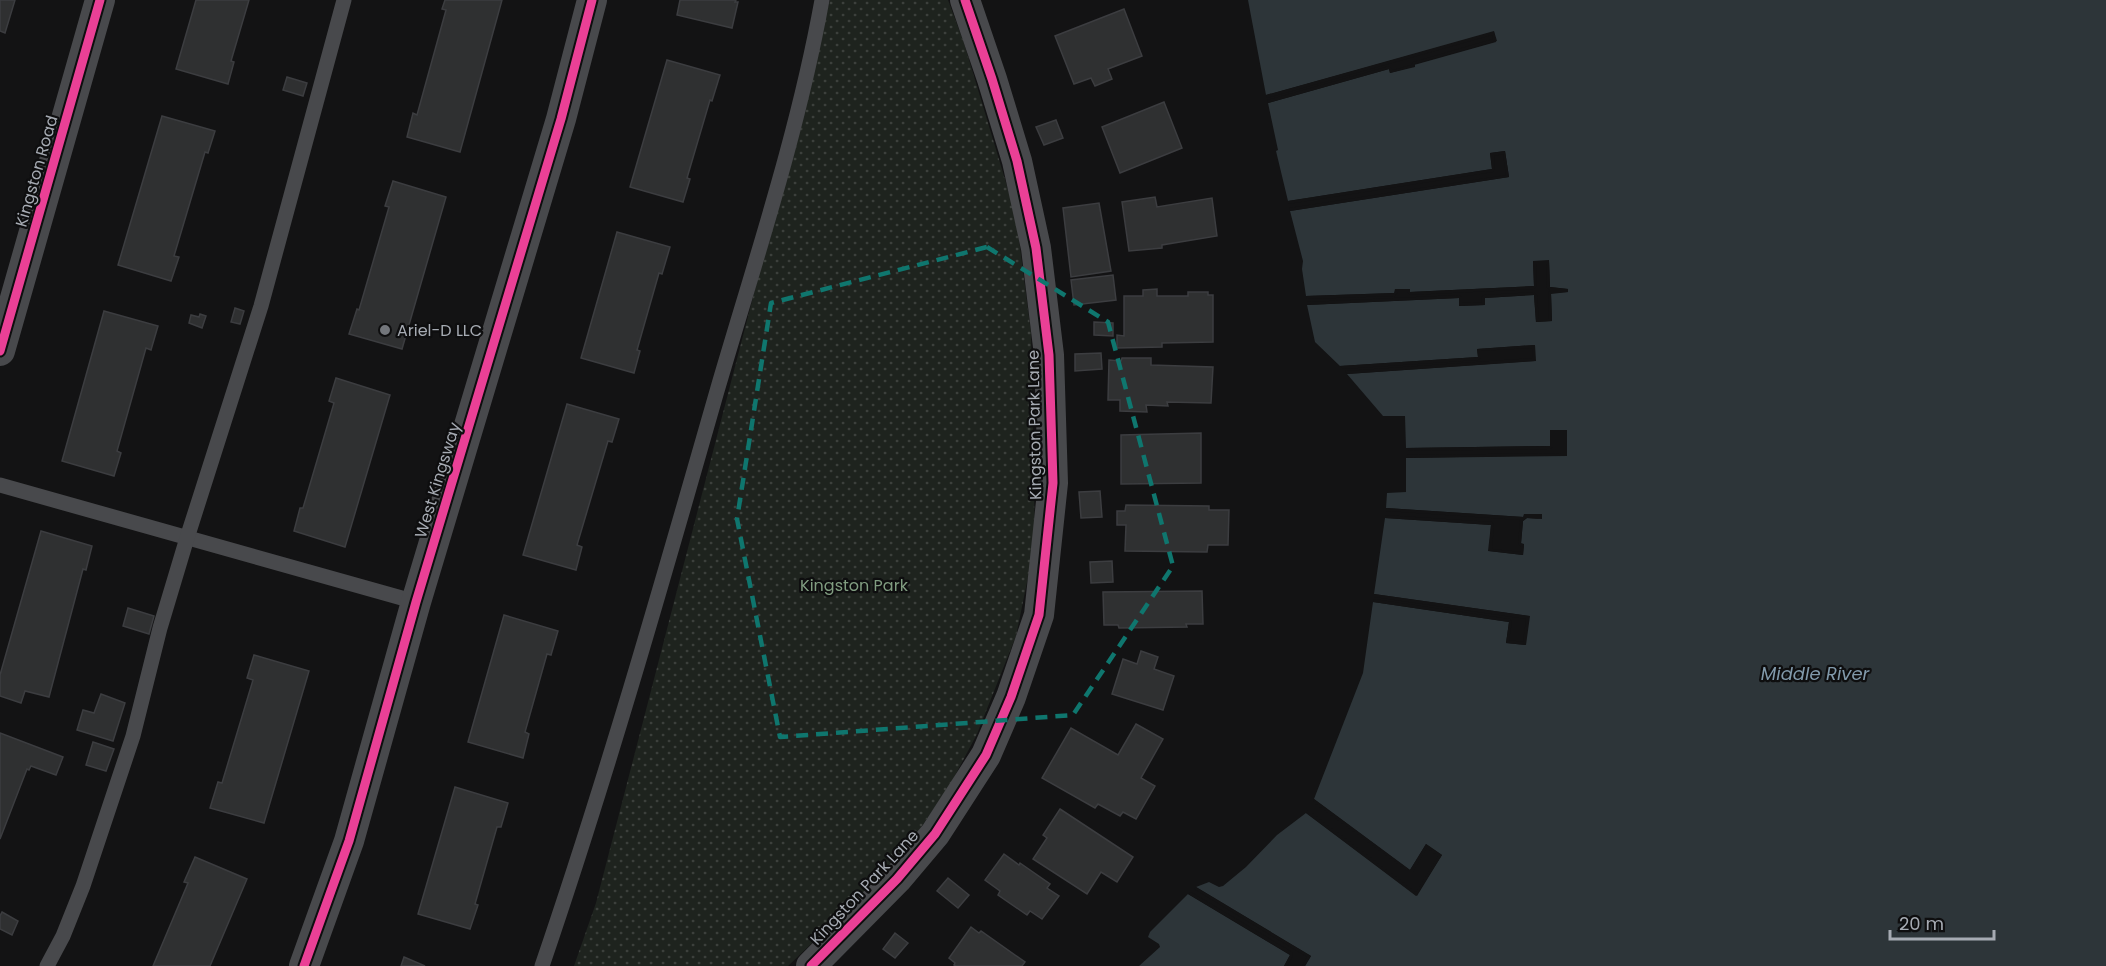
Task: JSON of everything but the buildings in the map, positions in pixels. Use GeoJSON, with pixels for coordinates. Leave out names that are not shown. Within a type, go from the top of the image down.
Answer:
{"type":"FeatureCollection","features":[{"type":"Feature","properties":{"kind":"street","name":"Kingston Road"},"geometry":{"type":"LineString","coordinates":[[0,351],[100,0]]}},
{"type":"Feature","properties":{"kind":"street","name":"West Kingsway"},"geometry":{"type":"LineString","coordinates":[[304,966],[349,841],[416,602],[561,119],[592,0]]}},
{"type":"Feature","properties":{"kind":"street","name":"Kingston Park Lane"},"geometry":{"type":"LineString","coordinates":[[811,966],[897,879],[935,834],[986,755],[1011,697],[1039,615],[1053,483],[1049,355],[1036,248],[1017,161],[965,0]]}},
{"type":"Feature","properties":{"kind":"lane"},"geometry":{"type":"LineString","coordinates":[[47,966],[63,936],[83,886],[133,736],[160,628],[261,306],[344,0]]}},
{"type":"Feature","properties":{"kind":"lane"},"geometry":{"type":"LineString","coordinates":[[542,966],[656,602],[798,113],[822,0]]}},
{"type":"Feature","properties":{"kind":"lane"},"geometry":{"type":"LineString","coordinates":[[0,485],[416,602]]}},
{"type":"Feature","properties":{"kind":"highlighted area"},"geometry":{"type":"Polygon","coordinates":[[[987,247],[1108,322],[1173,566],[1073,715],[780,737],[737,519],[771,303],[987,247]]]}},
{"type":"Feature","properties":{"kind":"green space","name":"Kingston Park"},"geometry":{"type":"Polygon","coordinates":[[[830,0],[948,0],[964,43],[1016,216],[1031,333],[1035,543],[1016,636],[977,734],[951,783],[899,860],[788,966],[574,966],[596,903],[830,0]]]}},
{"type":"Feature","properties":{"kind":"water","name":"Middle River"},"geometry":{"type":"Polygon","coordinates":[[[1248,0],[2106,0],[2106,966],[1305,966],[1311,956],[1196,887],[1209,882],[1219,887],[1223,886],[1246,867],[1277,835],[1306,813],[1417,896],[1442,855],[1426,844],[1410,870],[1314,799],[1363,673],[1373,602],[1509,622],[1506,643],[1525,645],[1529,616],[1374,594],[1385,518],[1491,525],[1489,551],[1523,555],[1524,544],[1521,544],[1523,521],[1527,518],[1541,519],[1524,514],[1524,517],[1386,508],[1387,493],[1406,492],[1406,458],[1567,455],[1567,430],[1550,431],[1550,446],[1406,448],[1405,416],[1383,416],[1347,374],[1535,361],[1535,345],[1477,349],[1478,357],[1340,366],[1315,342],[1307,305],[1459,298],[1459,306],[1485,305],[1484,298],[1534,295],[1536,322],[1552,321],[1551,293],[1568,292],[1568,289],[1550,287],[1549,261],[1533,261],[1534,286],[1410,292],[1409,289],[1395,289],[1395,293],[1306,296],[1303,261],[1290,211],[1509,177],[1505,151],[1490,153],[1492,169],[1288,201],[1276,151],[1278,150],[1268,103],[1389,69],[1390,73],[1496,42],[1494,32],[1266,95],[1248,0]]]}},
{"type":"Feature","properties":{"kind":"water"},"geometry":{"type":"Polygon","coordinates":[[[1188,894],[1290,955],[1284,966],[1139,966],[1160,947],[1148,937],[1150,932],[1188,894]]]}},
{"type":"Feature","properties":{"kind":"pier"},"geometry":{"type":"Polygon","coordinates":[[[1494,31],[1497,41],[1415,64],[1415,67],[1390,73],[1389,69],[1268,103],[1267,100],[1389,66],[1393,70],[1411,65],[1413,62],[1493,39],[1492,35],[1267,98],[1266,95],[1494,31]]]}},
{"type":"Feature","properties":{"kind":"pier"},"geometry":{"type":"Polygon","coordinates":[[[1505,151],[1509,177],[1290,211],[1289,208],[1506,175],[1503,154],[1494,156],[1495,169],[1493,172],[1288,204],[1288,201],[1492,169],[1490,153],[1505,151]]]}},
{"type":"Feature","properties":{"kind":"pier"},"geometry":{"type":"Polygon","coordinates":[[[1549,260],[1550,287],[1568,289],[1568,292],[1551,294],[1552,321],[1536,322],[1534,295],[1485,298],[1485,305],[1459,306],[1459,298],[1307,305],[1307,302],[1459,295],[1462,297],[1462,303],[1482,302],[1481,297],[1484,295],[1534,292],[1537,295],[1539,319],[1549,319],[1548,293],[1550,290],[1547,288],[1546,264],[1536,264],[1537,286],[1534,289],[1410,295],[1407,292],[1398,292],[1395,296],[1307,299],[1306,296],[1394,293],[1395,289],[1410,289],[1410,292],[1534,286],[1533,261],[1549,260]]]}},
{"type":"Feature","properties":{"kind":"pier"},"geometry":{"type":"Polygon","coordinates":[[[1535,345],[1536,361],[1347,374],[1345,371],[1533,358],[1532,348],[1481,351],[1481,358],[1478,360],[1343,369],[1340,366],[1478,357],[1477,349],[1535,345]]]}},
{"type":"Feature","properties":{"kind":"pier"},"geometry":{"type":"Polygon","coordinates":[[[1550,430],[1567,430],[1567,456],[1406,458],[1406,455],[1564,453],[1564,433],[1553,433],[1553,447],[1550,449],[1406,451],[1406,448],[1550,446],[1550,430]]]}},
{"type":"Feature","properties":{"kind":"pier"},"geometry":{"type":"Polygon","coordinates":[[[1386,508],[1523,517],[1524,514],[1542,514],[1542,519],[1527,518],[1523,521],[1521,543],[1524,544],[1523,555],[1488,551],[1491,525],[1385,518],[1385,515],[1492,522],[1494,525],[1492,549],[1521,552],[1518,544],[1520,520],[1386,511],[1386,508]]]}},
{"type":"Feature","properties":{"kind":"pier"},"geometry":{"type":"Polygon","coordinates":[[[1374,594],[1530,616],[1526,645],[1506,643],[1509,622],[1373,602],[1374,599],[1510,619],[1512,622],[1509,640],[1523,642],[1526,619],[1374,597],[1374,594]]]}},
{"type":"Feature","properties":{"kind":"pier"},"geometry":{"type":"Polygon","coordinates":[[[1314,799],[1410,870],[1426,844],[1442,855],[1416,896],[1306,813],[1308,810],[1416,892],[1438,856],[1427,848],[1413,872],[1409,872],[1313,802],[1314,799]]]}},
{"type":"Feature","properties":{"kind":"pier"},"geometry":{"type":"Polygon","coordinates":[[[1196,887],[1311,956],[1305,966],[1302,966],[1307,957],[1194,889],[1196,887]]]}},
{"type":"Feature","properties":{"kind":"pier"},"geometry":{"type":"Polygon","coordinates":[[[1191,892],[1292,952],[1293,956],[1287,966],[1284,966],[1290,955],[1188,894],[1191,892]]]}},
{"type":"Feature","properties":{"kind":"cycle path"},"geometry":{"type":"LineString","coordinates":[[0,351],[100,0]]}},
{"type":"Feature","properties":{"kind":"cycle path"},"geometry":{"type":"LineString","coordinates":[[304,966],[349,841],[416,602],[561,119],[592,0]]}},
{"type":"Feature","properties":{"kind":"cycle path"},"geometry":{"type":"LineString","coordinates":[[811,966],[897,879],[935,834],[986,755],[1011,697],[1039,615],[1053,483],[1049,355],[1036,248],[1017,161],[965,0]]}},
{"type":"Feature","properties":{"kind":"place","name":"Ariel-D LLC"},"geometry":{"type":"Point","coordinates":[385,330]}}]}
